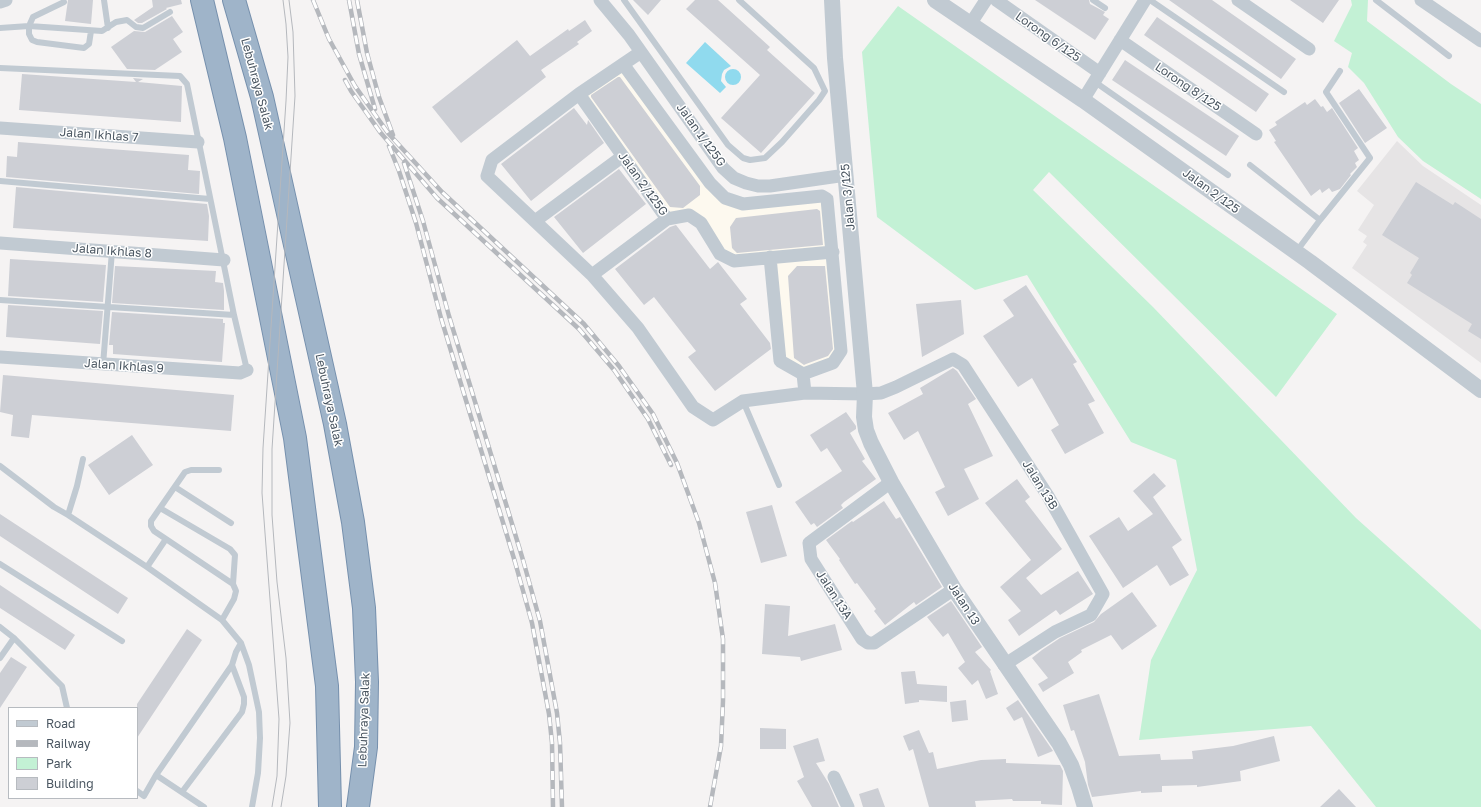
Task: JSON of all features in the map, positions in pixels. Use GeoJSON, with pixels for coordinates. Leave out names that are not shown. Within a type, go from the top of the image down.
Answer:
{"type":"FeatureCollection","features":[{"type":"Feature","properties":{"kind":"highway"},"geometry":{"type":"LineString","coordinates":[[202,0],[235,138],[295,438],[327,686],[330,807]]}},
{"type":"Feature","properties":{"kind":"highway","name":"Lebuhraya Salak"},"geometry":{"type":"LineString","coordinates":[[234,0],[264,104],[336,424],[353,522],[364,608],[367,682],[366,748],[358,807]]}},
{"type":"Feature","properties":{"kind":"street"},"geometry":{"type":"LineString","coordinates":[[0,2],[6,0]]}},
{"type":"Feature","properties":{"kind":"street","name":"Jalan 1/125G"},"geometry":{"type":"LineString","coordinates":[[600,0],[641,52],[723,168],[734,178],[758,186],[770,186],[846,176]]}},
{"type":"Feature","properties":{"kind":"street","name":"Jalan 3/125"},"geometry":{"type":"LineString","coordinates":[[832,0],[835,58],[865,394]]}},
{"type":"Feature","properties":{"kind":"street","name":"Jalan 2/125"},"geometry":{"type":"LineString","coordinates":[[935,0],[1083,100],[1296,252],[1481,390]]}},
{"type":"Feature","properties":{"kind":"street"},"geometry":{"type":"LineString","coordinates":[[971,23],[986,0]]}},
{"type":"Feature","properties":{"kind":"street","name":"Lorong 6/125"},"geometry":{"type":"LineString","coordinates":[[996,0],[1097,77]]}},
{"type":"Feature","properties":{"kind":"street"},"geometry":{"type":"LineString","coordinates":[[1083,100],[1145,0]]}},
{"type":"Feature","properties":{"kind":"street"},"geometry":{"type":"LineString","coordinates":[[1238,0],[1310,49]]}},
{"type":"Feature","properties":{"kind":"street"},"geometry":{"type":"LineString","coordinates":[[1421,0],[1481,41]]}},
{"type":"Feature","properties":{"kind":"street","name":"Lorong 8/125"},"geometry":{"type":"LineString","coordinates":[[1120,40],[1256,134]]}},
{"type":"Feature","properties":{"kind":"street"},"geometry":{"type":"LineString","coordinates":[[641,52],[579,94],[492,160],[487,176],[592,275],[638,328],[693,407],[713,420],[742,400],[805,393],[865,394]]}},
{"type":"Feature","properties":{"kind":"street"},"geometry":{"type":"LineString","coordinates":[[623,64],[710,183],[725,198],[743,204],[822,196],[827,198],[841,351],[833,363],[803,374],[780,361],[770,257]]}},
{"type":"Feature","properties":{"kind":"street","name":"Jalan 2/125G"},"geometry":{"type":"LineString","coordinates":[[579,94],[667,219],[689,215],[700,223],[720,254],[734,261],[833,252]]}},
{"type":"Feature","properties":{"kind":"street","name":"Jalan Ikhlas 7"},"geometry":{"type":"LineString","coordinates":[[0,128],[198,142]]}},
{"type":"Feature","properties":{"kind":"street"},"geometry":{"type":"LineString","coordinates":[[535,221],[623,156]]}},
{"type":"Feature","properties":{"kind":"street"},"geometry":{"type":"LineString","coordinates":[[592,275],[667,219]]}},
{"type":"Feature","properties":{"kind":"street","name":"Jalan Ikhlas 8"},"geometry":{"type":"LineString","coordinates":[[0,243],[224,260]]}},
{"type":"Feature","properties":{"kind":"street","name":"Jalan Ikhlas 9"},"geometry":{"type":"LineString","coordinates":[[0,357],[240,373],[247,370]]}},
{"type":"Feature","properties":{"kind":"street","name":"Jalan 13B"},"geometry":{"type":"LineString","coordinates":[[865,394],[881,393],[953,359],[963,365],[1048,496],[1103,594],[1091,615],[1055,632],[1004,665]]}},
{"type":"Feature","properties":{"kind":"street"},"geometry":{"type":"LineString","coordinates":[[803,374],[805,393]]}},
{"type":"Feature","properties":{"kind":"street","name":"Jalan 13"},"geometry":{"type":"LineString","coordinates":[[865,394],[864,417],[866,430],[891,482],[954,589],[1004,665],[1059,743],[1071,765],[1085,807]]}},
{"type":"Feature","properties":{"kind":"street","name":"Jalan 13A"},"geometry":{"type":"LineString","coordinates":[[891,482],[809,543],[811,559],[862,639],[868,643],[874,643],[954,589]]}},
{"type":"Feature","properties":{"kind":"street"},"geometry":{"type":"LineString","coordinates":[[834,777],[848,807]]}},
{"type":"Feature","properties":{"kind":"lane"},"geometry":{"type":"LineString","coordinates":[[104,0],[108,28]]}},
{"type":"Feature","properties":{"kind":"lane"},"geometry":{"type":"LineString","coordinates":[[624,0],[728,145],[743,158],[750,160],[764,158],[792,130],[819,100],[825,91],[814,68],[739,0]]}},
{"type":"Feature","properties":{"kind":"lane"},"geometry":{"type":"LineString","coordinates":[[1093,0],[1105,8]]}},
{"type":"Feature","properties":{"kind":"lane"},"geometry":{"type":"LineString","coordinates":[[1150,0],[1284,92]]}},
{"type":"Feature","properties":{"kind":"lane"},"geometry":{"type":"LineString","coordinates":[[1376,0],[1449,56]]}},
{"type":"Feature","properties":{"kind":"lane"},"geometry":{"type":"LineString","coordinates":[[64,2],[34,15],[29,26],[30,37],[34,41],[80,48],[89,44],[91,31]]}},
{"type":"Feature","properties":{"kind":"lane"},"geometry":{"type":"LineString","coordinates":[[0,28],[29,26],[102,31],[116,22],[127,20],[131,21],[136,27],[143,28],[170,12]]}},
{"type":"Feature","properties":{"kind":"lane"},"geometry":{"type":"LineString","coordinates":[[0,68],[180,76],[187,84],[234,315],[247,370]]}},
{"type":"Feature","properties":{"kind":"lane"},"geometry":{"type":"LineString","coordinates":[[1296,252],[1370,158],[1326,92],[1340,71]]}},
{"type":"Feature","properties":{"kind":"lane"},"geometry":{"type":"LineString","coordinates":[[1097,77],[1228,175]]}},
{"type":"Feature","properties":{"kind":"lane"},"geometry":{"type":"LineString","coordinates":[[1250,165],[1320,220]]}},
{"type":"Feature","properties":{"kind":"lane"},"geometry":{"type":"LineString","coordinates":[[0,181],[210,199]]}},
{"type":"Feature","properties":{"kind":"lane"},"geometry":{"type":"LineString","coordinates":[[103,365],[112,251]]}},
{"type":"Feature","properties":{"kind":"lane"},"geometry":{"type":"LineString","coordinates":[[0,300],[234,315]]}},
{"type":"Feature","properties":{"kind":"lane"},"geometry":{"type":"LineString","coordinates":[[742,400],[779,485]]}},
{"type":"Feature","properties":{"kind":"lane"},"geometry":{"type":"LineString","coordinates":[[68,515],[83,459]]}},
{"type":"Feature","properties":{"kind":"lane"},"geometry":{"type":"LineString","coordinates":[[0,466],[54,507],[147,567],[222,620],[241,643],[248,665],[258,712],[260,738],[258,772],[252,807]]}},
{"type":"Feature","properties":{"kind":"lane"},"geometry":{"type":"LineString","coordinates":[[219,470],[191,470],[185,472],[151,521],[151,526],[154,531],[233,584]]}},
{"type":"Feature","properties":{"kind":"lane"},"geometry":{"type":"LineString","coordinates":[[175,487],[231,523]]}},
{"type":"Feature","properties":{"kind":"lane"},"geometry":{"type":"LineString","coordinates":[[160,508],[230,549],[235,555],[233,584],[236,591],[234,599],[222,620]]}},
{"type":"Feature","properties":{"kind":"lane"},"geometry":{"type":"LineString","coordinates":[[147,567],[166,539]]}},
{"type":"Feature","properties":{"kind":"lane"},"geometry":{"type":"LineString","coordinates":[[0,564],[122,641]]}},
{"type":"Feature","properties":{"kind":"lane"},"geometry":{"type":"LineString","coordinates":[[0,627],[14,638],[62,686],[67,707]]}},
{"type":"Feature","properties":{"kind":"lane"},"geometry":{"type":"LineString","coordinates":[[0,658],[14,638]]}},
{"type":"Feature","properties":{"kind":"lane"},"geometry":{"type":"LineString","coordinates":[[138,792],[144,796],[156,775],[232,665],[236,652],[241,643]]}},
{"type":"Feature","properties":{"kind":"lane"},"geometry":{"type":"LineString","coordinates":[[182,792],[242,712],[244,697],[232,665]]}},
{"type":"Feature","properties":{"kind":"lane"},"geometry":{"type":"LineString","coordinates":[[156,775],[204,807]]}},
{"type":"Feature","properties":{"kind":"shaded area"},"geometry":{"type":"Polygon","coordinates":[[[622,70],[722,201],[824,200],[838,351],[832,362],[806,370],[785,358],[775,255],[736,258],[722,251],[703,220],[669,214],[586,96],[622,70]]]}},
{"type":"Feature","properties":{"kind":"shaded area"},"geometry":{"type":"Polygon","coordinates":[[[1397,141],[1423,166],[1481,205],[1481,363],[1352,268],[1367,245],[1363,242],[1367,236],[1358,230],[1374,205],[1357,191],[1397,141]]]}},
{"type":"Feature","properties":{"kind":"green space"},"geometry":{"type":"Polygon","coordinates":[[[1351,0],[1368,0],[1367,21],[1451,84],[1481,104],[1481,199],[1423,161],[1398,137],[1364,83],[1348,67],[1352,53],[1334,41],[1352,5],[1351,0]]]}},
{"type":"Feature","properties":{"kind":"green space"},"geometry":{"type":"Polygon","coordinates":[[[898,6],[1337,314],[1276,397],[1049,172],[1033,190],[1153,307],[1356,518],[1481,630],[1481,807],[1376,807],[1311,726],[1139,740],[1151,660],[1197,570],[1176,460],[1131,442],[1027,275],[975,290],[877,217],[862,52],[898,6]]]}},
{"type":"Feature","properties":{"kind":"water"},"geometry":{"type":"Polygon","coordinates":[[[705,42],[731,66],[724,70],[722,74],[721,81],[726,87],[720,93],[686,63],[705,42]]]}},
{"type":"Feature","properties":{"kind":"water"},"geometry":{"type":"Polygon","coordinates":[[[733,69],[739,71],[741,77],[739,83],[733,85],[727,83],[725,77],[727,71],[733,69]]]}},
{"type":"Feature","properties":{"kind":"building"},"geometry":{"type":"Polygon","coordinates":[[[68,0],[93,0],[91,24],[65,21],[68,0]]]}},
{"type":"Feature","properties":{"kind":"building"},"geometry":{"type":"Polygon","coordinates":[[[152,0],[181,0],[182,4],[166,8],[167,9],[142,23],[138,23],[134,20],[153,7],[152,0]]]}},
{"type":"Feature","properties":{"kind":"building"},"geometry":{"type":"Polygon","coordinates":[[[633,0],[661,0],[648,15],[633,0]]]}},
{"type":"Feature","properties":{"kind":"building"},"geometry":{"type":"Polygon","coordinates":[[[695,0],[718,0],[770,47],[767,50],[815,93],[761,153],[721,118],[760,75],[686,9],[695,0]]]}},
{"type":"Feature","properties":{"kind":"building"},"geometry":{"type":"Polygon","coordinates":[[[1035,0],[1089,0],[1090,4],[1105,12],[1103,15],[1109,19],[1095,40],[1035,0]]]}},
{"type":"Feature","properties":{"kind":"building"},"geometry":{"type":"Polygon","coordinates":[[[1169,0],[1212,0],[1296,59],[1281,79],[1169,0]]]}},
{"type":"Feature","properties":{"kind":"building"},"geometry":{"type":"Polygon","coordinates":[[[1290,0],[1339,0],[1323,23],[1290,0]]]}},
{"type":"Feature","properties":{"kind":"building"},"geometry":{"type":"Polygon","coordinates":[[[172,16],[183,32],[173,39],[182,52],[155,70],[127,69],[111,47],[134,31],[145,32],[172,16]]]}},
{"type":"Feature","properties":{"kind":"building"},"geometry":{"type":"Polygon","coordinates":[[[1157,17],[1269,94],[1256,112],[1144,35],[1157,17]]]}},
{"type":"Feature","properties":{"kind":"building"},"geometry":{"type":"Polygon","coordinates":[[[585,20],[592,31],[577,42],[579,44],[541,70],[546,77],[461,143],[432,107],[517,40],[530,56],[568,29],[569,31],[585,20]]]}},
{"type":"Feature","properties":{"kind":"building"},"geometry":{"type":"Polygon","coordinates":[[[1125,60],[1239,136],[1226,156],[1112,80],[1125,60]]]}},
{"type":"Feature","properties":{"kind":"building"},"geometry":{"type":"Polygon","coordinates":[[[22,74],[136,82],[133,78],[143,79],[138,82],[182,86],[181,122],[19,110],[22,74]]]}},
{"type":"Feature","properties":{"kind":"building"},"geometry":{"type":"Polygon","coordinates":[[[620,77],[700,186],[700,195],[683,208],[670,207],[591,97],[591,95],[620,77]]]}},
{"type":"Feature","properties":{"kind":"building"},"geometry":{"type":"Polygon","coordinates":[[[1359,89],[1387,128],[1365,143],[1339,103],[1359,89]]]}},
{"type":"Feature","properties":{"kind":"building"},"geometry":{"type":"Polygon","coordinates":[[[1315,99],[1327,112],[1332,108],[1358,148],[1354,151],[1359,160],[1355,163],[1357,167],[1350,174],[1351,175],[1340,189],[1332,192],[1329,188],[1322,193],[1320,189],[1311,196],[1274,142],[1276,141],[1269,130],[1277,125],[1275,122],[1305,102],[1307,105],[1315,99]]]}},
{"type":"Feature","properties":{"kind":"building"},"geometry":{"type":"Polygon","coordinates":[[[574,108],[587,125],[588,120],[604,143],[531,201],[501,164],[574,108]]]}},
{"type":"Feature","properties":{"kind":"building"},"geometry":{"type":"Polygon","coordinates":[[[18,142],[189,155],[188,170],[200,171],[199,194],[6,177],[7,156],[17,157],[18,142]]]}},
{"type":"Feature","properties":{"kind":"building"},"geometry":{"type":"Polygon","coordinates":[[[619,169],[646,204],[583,253],[554,217],[619,169]]]}},
{"type":"Feature","properties":{"kind":"building"},"geometry":{"type":"Polygon","coordinates":[[[1416,182],[1453,205],[1455,202],[1481,219],[1481,339],[1468,331],[1472,324],[1407,283],[1412,275],[1410,273],[1419,258],[1382,235],[1416,182]]]}},
{"type":"Feature","properties":{"kind":"building"},"geometry":{"type":"Polygon","coordinates":[[[16,187],[207,204],[209,216],[208,241],[13,228],[16,187]]]}},
{"type":"Feature","properties":{"kind":"building"},"geometry":{"type":"Polygon","coordinates":[[[817,209],[820,211],[823,245],[737,253],[732,248],[730,227],[736,218],[817,209]]]}},
{"type":"Feature","properties":{"kind":"building"},"geometry":{"type":"Polygon","coordinates":[[[676,225],[710,269],[718,262],[747,299],[740,304],[770,343],[771,349],[715,391],[688,357],[696,351],[654,297],[644,305],[615,269],[670,227],[676,225]]]}},
{"type":"Feature","properties":{"kind":"building"},"geometry":{"type":"Polygon","coordinates":[[[10,259],[106,265],[103,302],[8,296],[10,259]]]}},
{"type":"Feature","properties":{"kind":"building"},"geometry":{"type":"Polygon","coordinates":[[[115,266],[216,271],[215,282],[223,283],[224,310],[112,303],[115,266]]]}},
{"type":"Feature","properties":{"kind":"building"},"geometry":{"type":"Polygon","coordinates":[[[797,266],[825,266],[833,349],[828,356],[804,365],[794,358],[788,276],[797,266]]]}},
{"type":"Feature","properties":{"kind":"building"},"geometry":{"type":"Polygon","coordinates":[[[1026,285],[1077,362],[1073,364],[1095,401],[1088,404],[1104,433],[1065,454],[1051,430],[1059,425],[1032,378],[1018,387],[983,336],[1014,316],[1003,300],[1026,285]]]}},
{"type":"Feature","properties":{"kind":"building"},"geometry":{"type":"Polygon","coordinates":[[[961,300],[964,334],[922,357],[916,304],[961,300]]]}},
{"type":"Feature","properties":{"kind":"building"},"geometry":{"type":"Polygon","coordinates":[[[8,305],[103,311],[100,344],[6,337],[8,305]]]}},
{"type":"Feature","properties":{"kind":"building"},"geometry":{"type":"Polygon","coordinates":[[[112,312],[223,319],[223,323],[225,323],[222,362],[113,354],[113,345],[109,345],[112,312]]]}},
{"type":"Feature","properties":{"kind":"building"},"geometry":{"type":"Polygon","coordinates":[[[953,368],[957,371],[976,399],[968,404],[993,456],[964,469],[979,499],[948,516],[935,492],[945,487],[918,431],[904,440],[888,413],[923,394],[920,388],[953,368]]]}},
{"type":"Feature","properties":{"kind":"building"},"geometry":{"type":"Polygon","coordinates":[[[3,375],[234,395],[231,431],[32,415],[29,438],[11,436],[13,415],[0,412],[3,375]]]}},
{"type":"Feature","properties":{"kind":"building"},"geometry":{"type":"Polygon","coordinates":[[[846,412],[856,426],[856,429],[850,433],[865,459],[862,461],[876,479],[844,502],[841,505],[843,508],[817,527],[814,523],[811,525],[795,502],[842,471],[827,448],[821,452],[810,435],[846,412]]]}},
{"type":"Feature","properties":{"kind":"building"},"geometry":{"type":"Polygon","coordinates":[[[132,435],[153,465],[109,495],[88,465],[132,435]]]}},
{"type":"Feature","properties":{"kind":"building"},"geometry":{"type":"Polygon","coordinates":[[[1154,473],[1166,486],[1153,497],[1182,540],[1172,547],[1189,575],[1170,586],[1157,565],[1123,588],[1089,536],[1119,517],[1128,531],[1153,514],[1133,491],[1154,473]]]}},
{"type":"Feature","properties":{"kind":"building"},"geometry":{"type":"Polygon","coordinates":[[[1017,479],[1030,497],[1025,501],[1062,549],[1026,578],[1041,595],[1078,571],[1093,594],[1060,615],[1056,610],[1019,636],[1008,620],[1021,611],[1000,587],[1031,560],[985,503],[1017,479]]]}},
{"type":"Feature","properties":{"kind":"building"},"geometry":{"type":"Polygon","coordinates":[[[884,501],[896,519],[900,517],[942,587],[916,605],[914,602],[885,625],[874,611],[876,609],[857,583],[855,584],[839,560],[840,559],[826,540],[852,521],[853,522],[884,501]]]}},
{"type":"Feature","properties":{"kind":"building"},"geometry":{"type":"Polygon","coordinates":[[[772,505],[787,556],[761,563],[746,512],[772,505]]]}},
{"type":"Feature","properties":{"kind":"building"},"geometry":{"type":"Polygon","coordinates":[[[0,514],[128,598],[118,614],[0,536],[0,514]]]}},
{"type":"Feature","properties":{"kind":"building"},"geometry":{"type":"Polygon","coordinates":[[[0,585],[75,635],[65,650],[0,608],[0,585]]]}},
{"type":"Feature","properties":{"kind":"building"},"geometry":{"type":"Polygon","coordinates":[[[1132,592],[1157,626],[1122,650],[1111,635],[1081,650],[1082,652],[1068,662],[1074,673],[1043,692],[1038,684],[1048,678],[1032,658],[1060,638],[1094,622],[1101,614],[1132,592]]]}},
{"type":"Feature","properties":{"kind":"building"},"geometry":{"type":"Polygon","coordinates":[[[951,601],[982,647],[975,652],[991,670],[990,671],[998,694],[986,699],[978,680],[972,685],[958,668],[965,662],[948,633],[943,637],[927,617],[951,601]]]}},
{"type":"Feature","properties":{"kind":"building"},"geometry":{"type":"Polygon","coordinates":[[[765,604],[790,606],[788,636],[835,624],[842,650],[801,661],[800,657],[762,654],[765,604]]]}},
{"type":"Feature","properties":{"kind":"building"},"geometry":{"type":"Polygon","coordinates":[[[187,629],[202,640],[138,736],[137,704],[187,629]]]}},
{"type":"Feature","properties":{"kind":"building"},"geometry":{"type":"Polygon","coordinates":[[[11,657],[27,667],[0,708],[0,673],[11,657]]]}},
{"type":"Feature","properties":{"kind":"building"},"geometry":{"type":"Polygon","coordinates":[[[915,671],[917,684],[947,686],[947,702],[919,700],[919,702],[905,704],[901,672],[915,671]]]}},
{"type":"Feature","properties":{"kind":"building"},"geometry":{"type":"Polygon","coordinates":[[[1099,694],[1119,756],[1160,754],[1161,760],[1193,759],[1192,751],[1233,746],[1274,736],[1280,761],[1240,771],[1241,781],[1197,787],[1197,785],[1162,786],[1162,792],[1141,793],[1141,791],[1092,797],[1088,785],[1085,762],[1074,730],[1071,731],[1063,705],[1099,694]]]}},
{"type":"Feature","properties":{"kind":"building"},"geometry":{"type":"Polygon","coordinates":[[[966,700],[968,720],[952,722],[950,702],[966,700]]]}},
{"type":"Feature","properties":{"kind":"building"},"geometry":{"type":"Polygon","coordinates":[[[1018,700],[1053,751],[1038,757],[1022,717],[1014,721],[1006,708],[1018,700]]]}},
{"type":"Feature","properties":{"kind":"building"},"geometry":{"type":"Polygon","coordinates":[[[760,728],[786,729],[786,749],[760,749],[760,728]]]}},
{"type":"Feature","properties":{"kind":"building"},"geometry":{"type":"Polygon","coordinates":[[[919,730],[929,753],[933,752],[937,769],[981,760],[1006,759],[1006,763],[1060,765],[1063,771],[1062,805],[1041,804],[1041,801],[1013,801],[1012,799],[975,801],[976,807],[929,807],[913,749],[909,751],[903,736],[919,730]]]}},
{"type":"Feature","properties":{"kind":"building"},"geometry":{"type":"Polygon","coordinates":[[[818,738],[825,761],[816,763],[829,784],[839,807],[812,807],[797,781],[804,777],[793,746],[818,738]]]}},
{"type":"Feature","properties":{"kind":"building"},"geometry":{"type":"Polygon","coordinates":[[[878,788],[885,807],[863,807],[859,794],[878,788]]]}},
{"type":"Feature","properties":{"kind":"building"},"geometry":{"type":"Polygon","coordinates":[[[1339,789],[1356,807],[1320,807],[1339,789]]]}},
{"type":"Feature","properties":{"kind":"tram line"},"geometry":{"type":"LineString","coordinates":[[272,807],[277,776],[279,719],[262,493],[263,448],[288,57],[283,0]]}},
{"type":"Feature","properties":{"kind":"tram line"},"geometry":{"type":"LineString","coordinates":[[281,807],[286,776],[290,723],[286,658],[277,582],[272,515],[272,449],[295,96],[293,32],[289,0]]}},
{"type":"Feature","properties":{"kind":"railway"},"geometry":{"type":"LineString","coordinates":[[313,0],[329,39],[355,86],[388,133],[442,192],[584,324],[619,366],[653,414],[677,463],[699,523],[715,583],[723,639],[723,701],[721,746],[710,807]]}},
{"type":"Feature","properties":{"kind":"railway"},"geometry":{"type":"LineString","coordinates":[[349,0],[359,54],[375,109]]}},
{"type":"Feature","properties":{"kind":"railway"},"geometry":{"type":"LineString","coordinates":[[357,0],[367,53],[379,97],[393,135]]}},
{"type":"Feature","properties":{"kind":"railway"},"geometry":{"type":"LineString","coordinates":[[345,80],[380,132],[437,198],[579,329],[614,370],[648,419],[671,465]]}},
{"type":"Feature","properties":{"kind":"railway"},"geometry":{"type":"LineString","coordinates":[[389,146],[416,223],[441,318],[532,623],[549,714],[552,743],[553,807]]}},
{"type":"Feature","properties":{"kind":"railway"},"geometry":{"type":"LineString","coordinates":[[404,163],[423,221],[449,316],[540,621],[557,713],[560,743],[562,807]]}}]}
